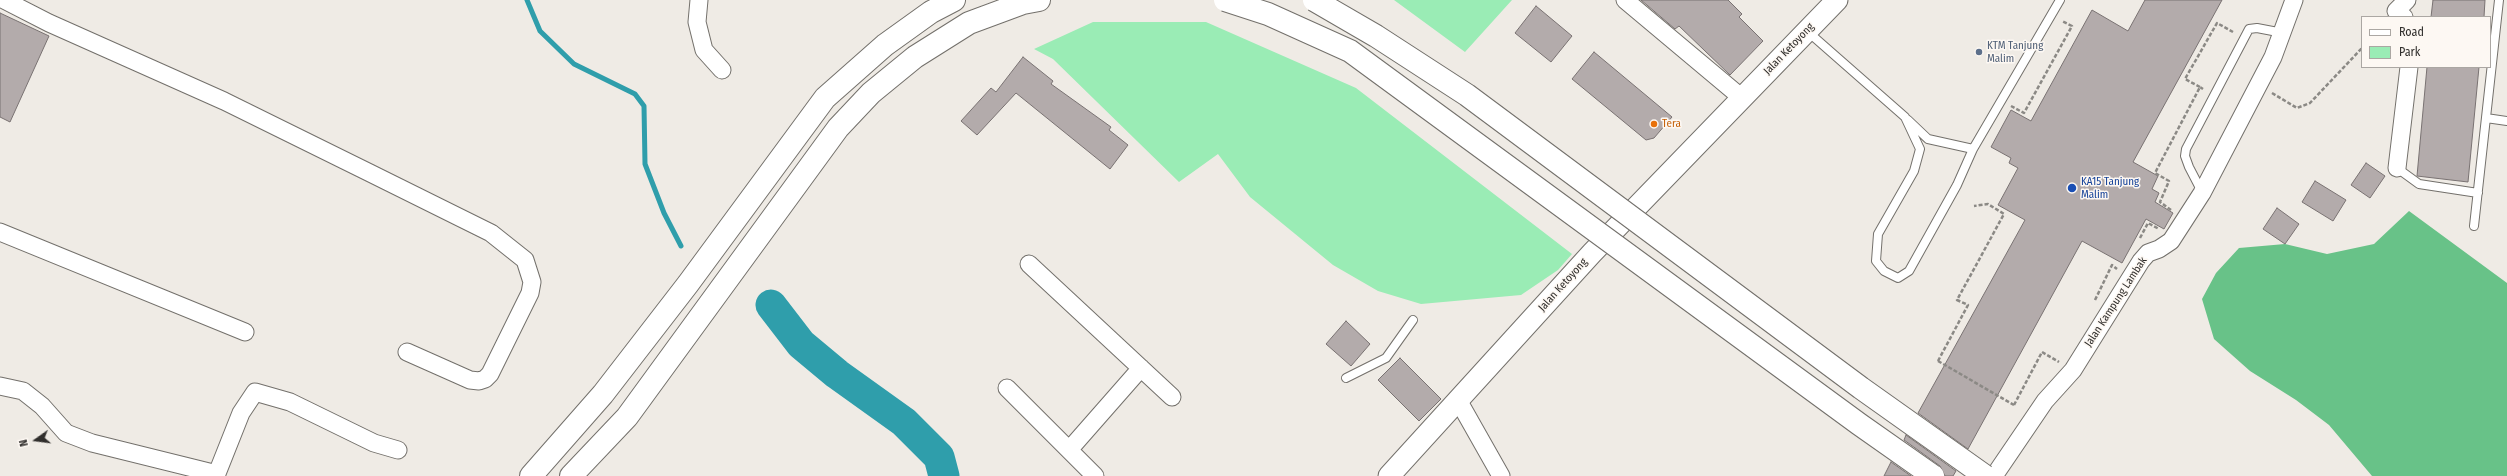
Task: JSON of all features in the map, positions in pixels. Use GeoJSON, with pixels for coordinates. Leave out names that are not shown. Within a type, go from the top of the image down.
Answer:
{"type":"FeatureCollection","features":[{"type":"Feature","properties":{"kind":"main road"},"geometry":{"type":"LineString","coordinates":[[530,476],[603,394],[692,278],[825,98],[885,45],[931,12],[954,0]]}},
{"type":"Feature","properties":{"kind":"main road"},"geometry":{"type":"LineString","coordinates":[[571,476],[627,417],[810,165],[838,128],[871,93],[915,57],[970,23],[1023,3],[1038,0]]}},
{"type":"Feature","properties":{"kind":"main road"},"geometry":{"type":"LineString","coordinates":[[1225,0],[1268,14],[1350,51],[1859,424],[1933,476]]}},
{"type":"Feature","properties":{"kind":"main road"},"geometry":{"type":"LineString","coordinates":[[1314,0],[1376,36],[1467,95],[1861,388],[1986,476]]}},
{"type":"Feature","properties":{"kind":"street"},"geometry":{"type":"LineString","coordinates":[[4,0],[55,26],[224,101],[377,176],[491,233],[526,260],[532,282],[530,293],[490,374],[485,379],[479,381],[470,380],[407,352]]}},
{"type":"Feature","properties":{"kind":"street"},"geometry":{"type":"LineString","coordinates":[[699,0],[697,22],[704,50],[722,70]]}},
{"type":"Feature","properties":{"kind":"street"},"geometry":{"type":"LineString","coordinates":[[1625,0],[1742,98]]}},
{"type":"Feature","properties":{"kind":"street","name":"Jalan Ketoyong"},"geometry":{"type":"LineString","coordinates":[[1388,476],[1592,253],[1837,0]]}},
{"type":"Feature","properties":{"kind":"street","name":"Jalan Kampung Lambak"},"geometry":{"type":"LineString","coordinates":[[1994,476],[2045,401],[2073,370],[2141,261],[2148,253],[2159,249],[2171,241],[2202,193],[2283,33],[2294,0]]}},
{"type":"Feature","properties":{"kind":"street"},"geometry":{"type":"LineString","coordinates":[[2403,16],[2396,11],[2407,0]]}},
{"type":"Feature","properties":{"kind":"street"},"geometry":{"type":"LineString","coordinates":[[2397,168],[2409,68]]}},
{"type":"Feature","properties":{"kind":"street"},"geometry":{"type":"LineString","coordinates":[[0,232],[245,332]]}},
{"type":"Feature","properties":{"kind":"street"},"geometry":{"type":"LineString","coordinates":[[1029,264],[1172,397]]}},
{"type":"Feature","properties":{"kind":"street"},"geometry":{"type":"LineString","coordinates":[[1070,450],[1141,368]]}},
{"type":"Feature","properties":{"kind":"street"},"geometry":{"type":"LineString","coordinates":[[0,386],[23,391],[42,406],[66,433],[92,443],[217,475],[241,413],[255,392],[290,402],[374,443],[398,450]]}},
{"type":"Feature","properties":{"kind":"street"},"geometry":{"type":"LineString","coordinates":[[1007,388],[1095,476]]}},
{"type":"Feature","properties":{"kind":"street"},"geometry":{"type":"LineString","coordinates":[[1458,400],[1501,476]]}},
{"type":"Feature","properties":{"kind":"lane"},"geometry":{"type":"LineString","coordinates":[[1906,117],[1920,149],[1914,170],[1878,234],[1876,261],[1884,271],[1898,278],[1909,271],[1957,185],[1973,149],[2060,0]]}},
{"type":"Feature","properties":{"kind":"lane"},"geometry":{"type":"LineString","coordinates":[[2474,226],[2499,0]]}},
{"type":"Feature","properties":{"kind":"lane"},"geometry":{"type":"LineString","coordinates":[[2202,193],[2189,167],[2186,149],[2249,29],[2257,28],[2283,33]]}},
{"type":"Feature","properties":{"kind":"lane"},"geometry":{"type":"LineString","coordinates":[[1806,31],[1906,117],[1928,139],[1973,149]]}},
{"type":"Feature","properties":{"kind":"lane"},"geometry":{"type":"LineString","coordinates":[[2486,118],[2507,121]]}},
{"type":"Feature","properties":{"kind":"lane"},"geometry":{"type":"LineString","coordinates":[[2397,168],[2419,184],[2478,193]]}},
{"type":"Feature","properties":{"kind":"lane"},"geometry":{"type":"LineString","coordinates":[[1346,378],[1386,358],[1413,320]]}},
{"type":"Feature","properties":{"kind":"path"},"geometry":{"type":"LineString","coordinates":[[2007,112],[2010,105],[2024,113],[2072,26],[2052,16]]}},
{"type":"Feature","properties":{"kind":"path"},"geometry":{"type":"LineString","coordinates":[[2200,87],[2185,79],[2217,23],[2243,38]]}},
{"type":"Feature","properties":{"kind":"path"},"geometry":{"type":"LineString","coordinates":[[2258,85],[2297,108],[2310,103],[2361,49]]}},
{"type":"Feature","properties":{"kind":"path"},"geometry":{"type":"LineString","coordinates":[[1974,206],[1988,204],[2004,214],[1957,300],[1968,304],[1938,360],[2014,405],[2042,352],[2053,359]]}},
{"type":"Feature","properties":{"kind":"green space"},"geometry":{"type":"Polygon","coordinates":[[[1394,0],[1512,0],[1465,52],[1394,0]]]}},
{"type":"Feature","properties":{"kind":"green space"},"geometry":{"type":"Polygon","coordinates":[[[1093,22],[1206,22],[1356,88],[1572,254],[1558,270],[1521,295],[1421,304],[1378,291],[1333,265],[1250,197],[1218,154],[1179,182],[1053,59],[1034,49],[1093,22]]]}},
{"type":"Feature","properties":{"kind":"green space"},"geometry":{"type":"Polygon","coordinates":[[[2409,211],[2507,283],[2507,476],[2372,476],[2329,425],[2296,400],[2250,371],[2214,339],[2202,299],[2216,273],[2239,248],[2285,244],[2327,254],[2374,244],[2409,211]]]}},
{"type":"Feature","properties":{"kind":"building"},"geometry":{"type":"Polygon","coordinates":[[[1641,0],[1728,0],[1742,14],[1739,17],[1763,41],[1730,75],[1679,26],[1675,29],[1641,0]]]}},
{"type":"Feature","properties":{"kind":"building"},"geometry":{"type":"Polygon","coordinates":[[[2145,0],[2222,0],[2133,162],[2158,176],[2152,189],[2159,193],[2155,202],[2173,213],[2164,229],[2146,219],[2122,263],[2082,241],[1968,449],[1918,413],[2025,220],[1998,205],[2018,168],[2009,163],[2011,158],[1991,147],[2011,110],[2031,121],[2092,10],[2128,31],[2145,0]]]}},
{"type":"Feature","properties":{"kind":"building"},"geometry":{"type":"Polygon","coordinates":[[[2433,0],[2485,0],[2484,16],[2431,16],[2433,0]]]}},
{"type":"Feature","properties":{"kind":"building"},"geometry":{"type":"Polygon","coordinates":[[[1536,6],[1572,36],[1551,62],[1515,33],[1536,6]]]}},
{"type":"Feature","properties":{"kind":"building"},"geometry":{"type":"Polygon","coordinates":[[[0,13],[49,36],[10,122],[0,117],[0,13]]]}},
{"type":"Feature","properties":{"kind":"building"},"geometry":{"type":"Polygon","coordinates":[[[1594,52],[1672,117],[1654,138],[1646,140],[1572,79],[1594,52]]]}},
{"type":"Feature","properties":{"kind":"building"},"geometry":{"type":"Polygon","coordinates":[[[1023,57],[1053,81],[1051,84],[1111,127],[1109,130],[1128,145],[1110,169],[1016,93],[977,135],[961,121],[991,88],[996,92],[1023,57]]]}},
{"type":"Feature","properties":{"kind":"building"},"geometry":{"type":"Polygon","coordinates":[[[2427,68],[2479,68],[2468,182],[2417,176],[2427,68]]]}},
{"type":"Feature","properties":{"kind":"building"},"geometry":{"type":"Polygon","coordinates":[[[2366,163],[2385,176],[2370,198],[2351,185],[2366,163]]]}},
{"type":"Feature","properties":{"kind":"building"},"geometry":{"type":"Polygon","coordinates":[[[2315,181],[2346,200],[2333,221],[2302,202],[2315,181]]]}},
{"type":"Feature","properties":{"kind":"building"},"geometry":{"type":"Polygon","coordinates":[[[2277,208],[2299,224],[2285,244],[2263,229],[2277,208]]]}},
{"type":"Feature","properties":{"kind":"building"},"geometry":{"type":"Polygon","coordinates":[[[1346,321],[1370,344],[1351,366],[1326,344],[1346,321]]]}},
{"type":"Feature","properties":{"kind":"building"},"geometry":{"type":"Polygon","coordinates":[[[1400,358],[1441,399],[1419,421],[1378,380],[1400,358]]]}},
{"type":"Feature","properties":{"kind":"building"},"geometry":{"type":"Polygon","coordinates":[[[1906,435],[1956,471],[1953,476],[1945,476],[1940,466],[1904,440],[1906,435]]]}},
{"type":"Feature","properties":{"kind":"building"},"geometry":{"type":"Polygon","coordinates":[[[1891,462],[1911,476],[1884,476],[1891,462]]]}},
{"type":"Feature","properties":{"kind":"waterway"},"geometry":{"type":"LineString","coordinates":[[527,0],[540,31],[574,64],[635,94],[644,106],[645,164],[664,213],[681,246]]}},
{"type":"Feature","properties":{"kind":"waterway"},"geometry":{"type":"LineString","coordinates":[[771,305],[801,344],[837,374],[904,422],[939,457],[944,476]]}},
{"type":"Feature","properties":{"kind":"place","name":"KTM Tanjung Malim"},"geometry":{"type":"Point","coordinates":[1979,52]}},
{"type":"Feature","properties":{"kind":"place","name":"Tera"},"geometry":{"type":"Point","coordinates":[1654,124]}},
{"type":"Feature","properties":{"kind":"place","name":"KA15 Tanjung Malim"},"geometry":{"type":"Point","coordinates":[2072,188]}}]}
